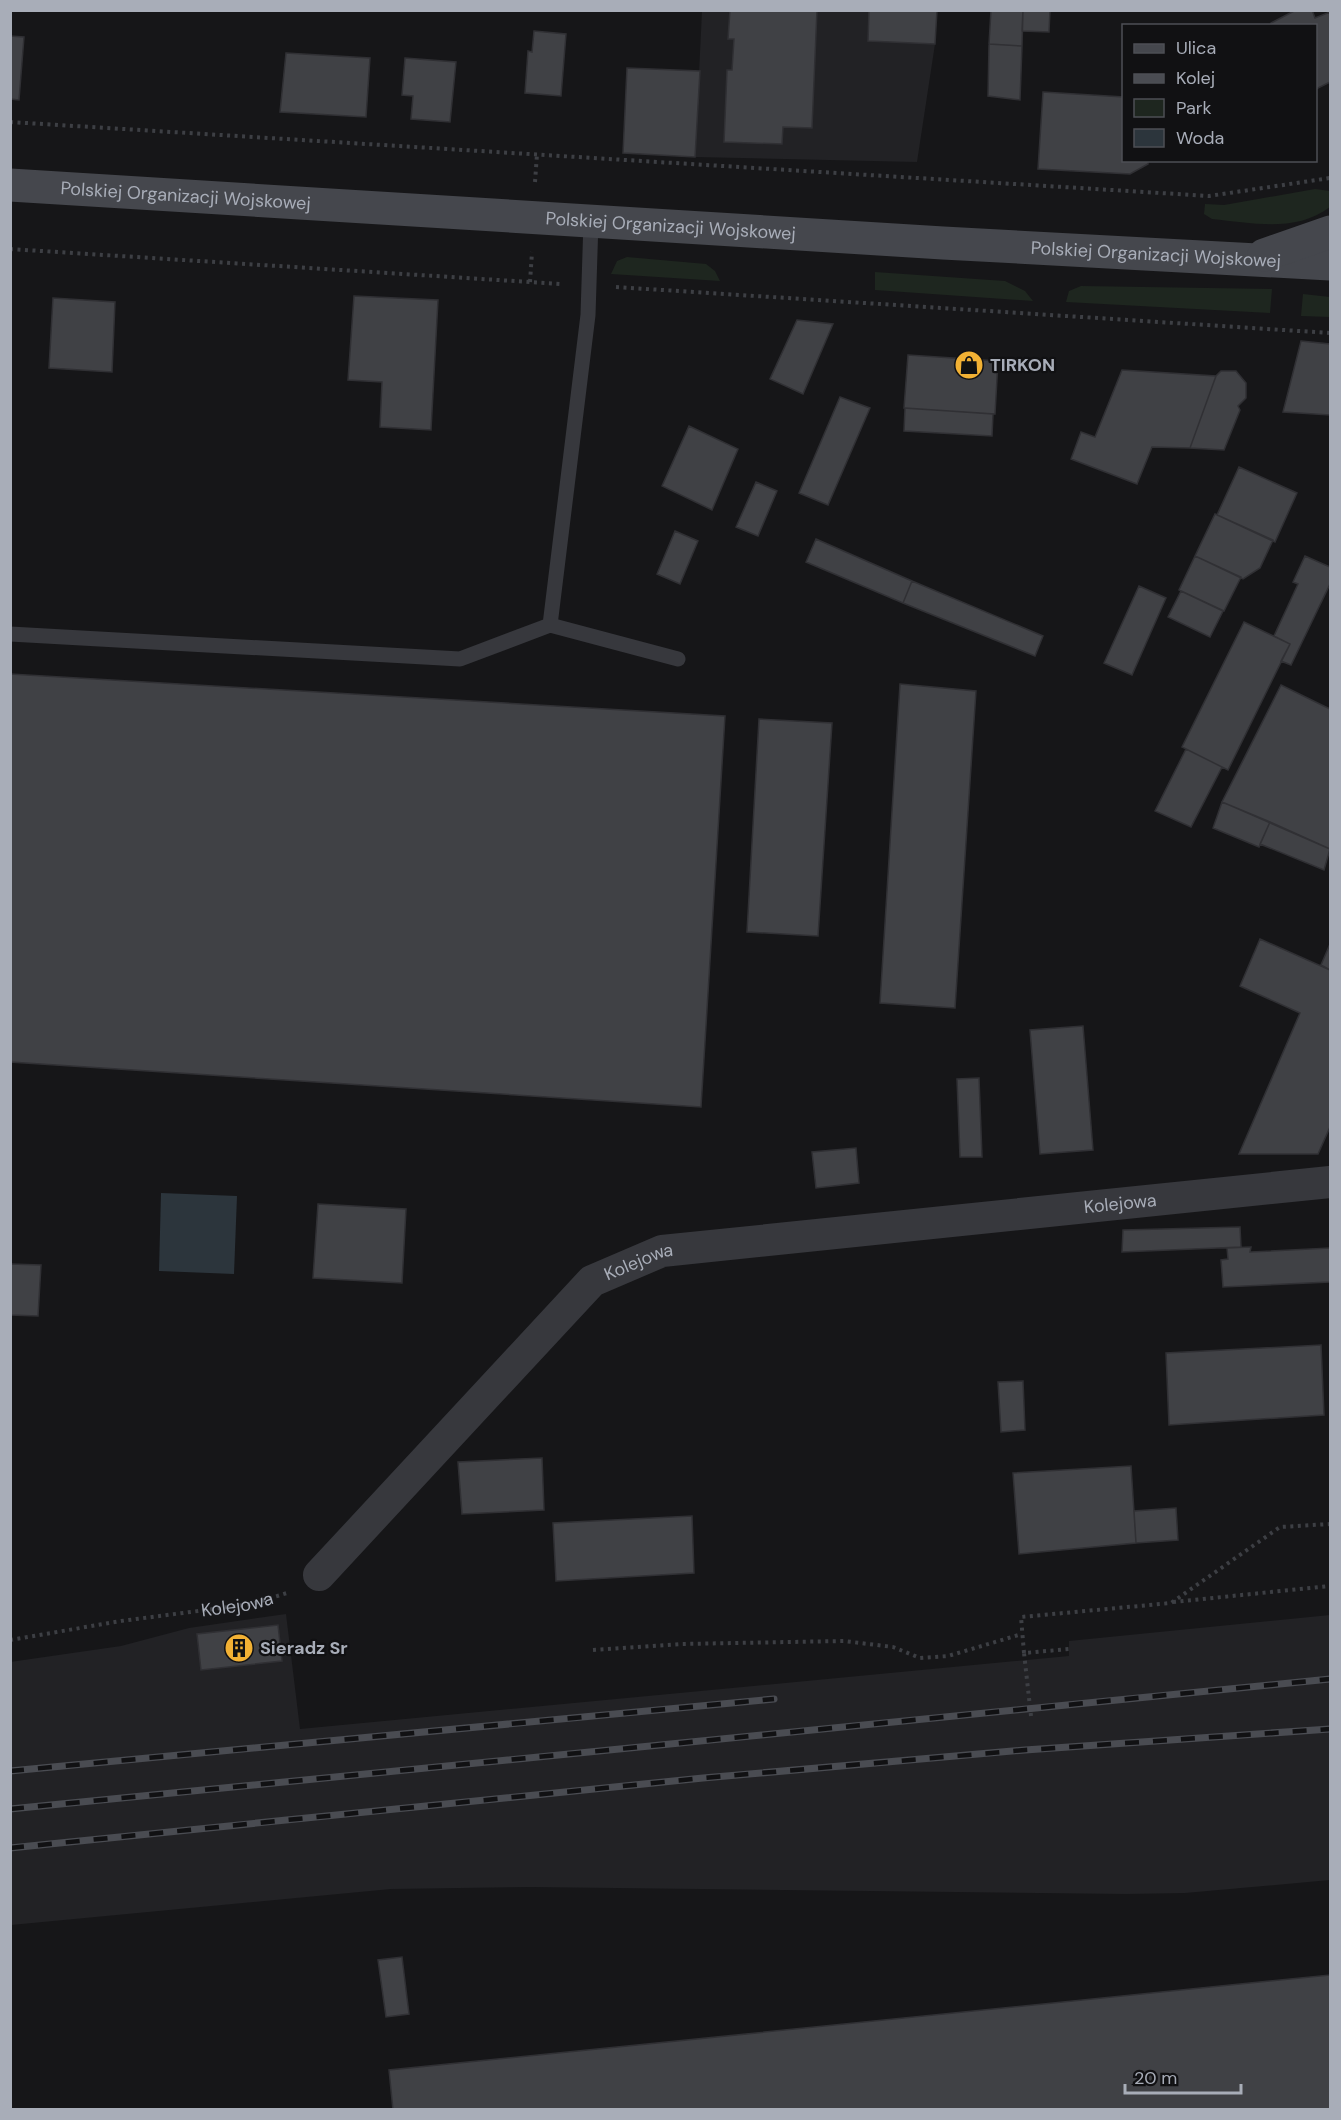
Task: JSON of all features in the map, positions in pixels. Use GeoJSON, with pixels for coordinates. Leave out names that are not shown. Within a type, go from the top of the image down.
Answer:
{"type":"FeatureCollection","features":[{"type":"Feature","properties":{"kind":"main road","name":"Polskiej Organizacji Wojskowej"},"geometry":{"type":"LineString","coordinates":[[10,185],[1330,264]]}},
{"type":"Feature","properties":{"kind":"main road"},"geometry":{"type":"LineString","coordinates":[[1247,260],[1330,232]]}},
{"type":"Feature","properties":{"kind":"street","name":"Kolejowa"},"geometry":{"type":"LineString","coordinates":[[320,1575],[592,1281],[662,1251],[1330,1182]]}},
{"type":"Feature","properties":{"kind":"lane"},"geometry":{"type":"LineString","coordinates":[[550,625],[591,286],[591,221]]}},
{"type":"Feature","properties":{"kind":"lane"},"geometry":{"type":"LineString","coordinates":[[10,634],[460,659],[550,625],[678,659]]}},
{"type":"Feature","properties":{"kind":"path"},"geometry":{"type":"LineString","coordinates":[[10,122],[1209,196],[1330,178]]}},
{"type":"Feature","properties":{"kind":"path"},"geometry":{"type":"LineString","coordinates":[[10,249],[1330,333]]}},
{"type":"Feature","properties":{"kind":"path"},"geometry":{"type":"LineString","coordinates":[[1172,1603],[1280,1527],[1330,1524]]}},
{"type":"Feature","properties":{"kind":"path","name":"Kolejowa"},"geometry":{"type":"LineString","coordinates":[[10,1640],[121,1621],[252,1604],[290,1592],[320,1575]]}},
{"type":"Feature","properties":{"kind":"path"},"geometry":{"type":"LineString","coordinates":[[1031,1716],[1021,1617],[1330,1586]]}},
{"type":"Feature","properties":{"kind":"path"},"geometry":{"type":"LineString","coordinates":[[593,1650],[682,1644],[844,1641],[892,1647],[920,1658],[948,1656],[1022,1634]]}},
{"type":"Feature","properties":{"kind":"path"},"geometry":{"type":"LineString","coordinates":[[1024,1653],[1069,1649]]}},
{"type":"Feature","properties":{"kind":"shaded area"},"geometry":{"type":"Polygon","coordinates":[[[702,11],[937,11],[935,44],[917,162],[695,157],[702,11]]]}},
{"type":"Feature","properties":{"kind":"shaded area"},"geometry":{"type":"Polygon","coordinates":[[[286,1614],[300,1729],[1069,1656],[1069,1641],[1330,1615],[1330,1880],[1185,1893],[1126,1894],[531,1887],[391,1889],[11,1925],[10,1662],[121,1646],[189,1628],[286,1614]]]}},
{"type":"Feature","properties":{"kind":"green space"},"geometry":{"type":"Polygon","coordinates":[[[1315,189],[1330,191],[1330,207],[1303,220],[1258,224],[1212,219],[1204,214],[1205,204],[1224,205],[1315,189]]]}},
{"type":"Feature","properties":{"kind":"green space"},"geometry":{"type":"Polygon","coordinates":[[[627,257],[706,264],[715,271],[720,281],[611,274],[617,261],[627,257]]]}},
{"type":"Feature","properties":{"kind":"green space"},"geometry":{"type":"Polygon","coordinates":[[[875,272],[1005,281],[1025,291],[1033,301],[875,290],[875,272]]]}},
{"type":"Feature","properties":{"kind":"green space"},"geometry":{"type":"Polygon","coordinates":[[[1081,286],[1272,289],[1270,313],[1066,302],[1069,291],[1081,286]]]}},
{"type":"Feature","properties":{"kind":"green space"},"geometry":{"type":"Polygon","coordinates":[[[1303,294],[1330,297],[1330,317],[1301,316],[1303,294]]]}},
{"type":"Feature","properties":{"kind":"water"},"geometry":{"type":"Polygon","coordinates":[[[161,1193],[237,1196],[234,1274],[159,1271],[161,1193]]]}},
{"type":"Feature","properties":{"kind":"building"},"geometry":{"type":"Polygon","coordinates":[[[730,10],[817,10],[812,128],[783,127],[782,144],[724,142],[727,70],[732,70],[734,39],[728,39],[730,10]]]}},
{"type":"Feature","properties":{"kind":"building"},"geometry":{"type":"Polygon","coordinates":[[[869,10],[937,10],[935,44],[868,41],[869,10]]]}},
{"type":"Feature","properties":{"kind":"building"},"geometry":{"type":"Polygon","coordinates":[[[991,10],[1023,10],[1022,46],[989,44],[991,10]]]}},
{"type":"Feature","properties":{"kind":"building"},"geometry":{"type":"Polygon","coordinates":[[[1023,10],[1050,10],[1049,32],[1022,31],[1023,10]]]}},
{"type":"Feature","properties":{"kind":"building"},"geometry":{"type":"Polygon","coordinates":[[[1296,10],[1312,10],[1315,18],[1330,12],[1330,82],[1317,88],[1317,24],[1271,23],[1296,10]]]}},
{"type":"Feature","properties":{"kind":"building"},"geometry":{"type":"Polygon","coordinates":[[[534,31],[566,34],[561,96],[525,93],[528,51],[532,52],[534,31]]]}},
{"type":"Feature","properties":{"kind":"building"},"geometry":{"type":"Polygon","coordinates":[[[10,36],[24,37],[19,100],[10,99],[10,36]]]}},
{"type":"Feature","properties":{"kind":"building"},"geometry":{"type":"Polygon","coordinates":[[[989,44],[1022,46],[1020,100],[988,96],[989,44]]]}},
{"type":"Feature","properties":{"kind":"building"},"geometry":{"type":"Polygon","coordinates":[[[286,53],[370,58],[366,117],[280,112],[286,53]]]}},
{"type":"Feature","properties":{"kind":"building"},"geometry":{"type":"Polygon","coordinates":[[[405,58],[456,62],[450,122],[411,119],[413,96],[402,95],[405,58]]]}},
{"type":"Feature","properties":{"kind":"building"},"geometry":{"type":"Polygon","coordinates":[[[627,68],[700,71],[695,157],[623,153],[627,68]]]}},
{"type":"Feature","properties":{"kind":"building"},"geometry":{"type":"Polygon","coordinates":[[[1043,92],[1122,97],[1122,162],[1148,162],[1148,164],[1130,174],[1038,169],[1043,92]]]}},
{"type":"Feature","properties":{"kind":"building"},"geometry":{"type":"Polygon","coordinates":[[[354,296],[438,300],[431,430],[380,427],[382,382],[348,380],[354,296]]]}},
{"type":"Feature","properties":{"kind":"building"},"geometry":{"type":"Polygon","coordinates":[[[53,298],[115,302],[112,372],[49,368],[53,298]]]}},
{"type":"Feature","properties":{"kind":"building"},"geometry":{"type":"Polygon","coordinates":[[[797,320],[833,324],[803,394],[770,379],[797,320]]]}},
{"type":"Feature","properties":{"kind":"building"},"geometry":{"type":"Polygon","coordinates":[[[1301,341],[1330,344],[1330,415],[1283,412],[1301,341]]]}},
{"type":"Feature","properties":{"kind":"building"},"geometry":{"type":"Polygon","coordinates":[[[908,355],[998,361],[995,414],[904,408],[908,355]]]}},
{"type":"Feature","properties":{"kind":"building"},"geometry":{"type":"Polygon","coordinates":[[[1122,370],[1216,376],[1190,448],[1152,447],[1137,484],[1071,459],[1081,432],[1095,437],[1122,370]]]}},
{"type":"Feature","properties":{"kind":"building"},"geometry":{"type":"Polygon","coordinates":[[[1221,371],[1236,371],[1246,383],[1246,398],[1238,406],[1240,410],[1224,450],[1190,448],[1216,376],[1221,371]]]}},
{"type":"Feature","properties":{"kind":"building"},"geometry":{"type":"Polygon","coordinates":[[[840,397],[870,408],[828,505],[799,493],[840,397]]]}},
{"type":"Feature","properties":{"kind":"building"},"geometry":{"type":"Polygon","coordinates":[[[905,408],[993,414],[992,436],[904,431],[905,408]]]}},
{"type":"Feature","properties":{"kind":"building"},"geometry":{"type":"Polygon","coordinates":[[[689,426],[738,449],[712,510],[662,486],[689,426]]]}},
{"type":"Feature","properties":{"kind":"building"},"geometry":{"type":"Polygon","coordinates":[[[1239,467],[1297,493],[1275,542],[1217,515],[1239,467]]]}},
{"type":"Feature","properties":{"kind":"building"},"geometry":{"type":"Polygon","coordinates":[[[756,482],[777,491],[758,536],[736,527],[756,482]]]}},
{"type":"Feature","properties":{"kind":"building"},"geometry":{"type":"Polygon","coordinates":[[[1215,514],[1273,540],[1260,568],[1243,579],[1195,556],[1215,514]]]}},
{"type":"Feature","properties":{"kind":"building"},"geometry":{"type":"Polygon","coordinates":[[[675,531],[698,541],[680,584],[657,574],[675,531]]]}},
{"type":"Feature","properties":{"kind":"building"},"geometry":{"type":"Polygon","coordinates":[[[816,539],[912,581],[903,603],[806,562],[816,539]]]}},
{"type":"Feature","properties":{"kind":"building"},"geometry":{"type":"Polygon","coordinates":[[[1195,556],[1241,577],[1224,611],[1179,590],[1195,556]]]}},
{"type":"Feature","properties":{"kind":"building"},"geometry":{"type":"Polygon","coordinates":[[[1305,556],[1330,567],[1330,584],[1291,665],[1281,661],[1290,644],[1274,636],[1298,584],[1293,582],[1305,556]]]}},
{"type":"Feature","properties":{"kind":"building"},"geometry":{"type":"Polygon","coordinates":[[[912,581],[1043,636],[1035,656],[903,603],[912,581]]]}},
{"type":"Feature","properties":{"kind":"building"},"geometry":{"type":"Polygon","coordinates":[[[1139,586],[1166,598],[1132,675],[1104,663],[1139,586]]]}},
{"type":"Feature","properties":{"kind":"building"},"geometry":{"type":"Polygon","coordinates":[[[1181,591],[1223,611],[1210,637],[1168,617],[1181,591]]]}},
{"type":"Feature","properties":{"kind":"building"},"geometry":{"type":"Polygon","coordinates":[[[1244,622],[1290,644],[1228,770],[1182,747],[1244,622]]]}},
{"type":"Feature","properties":{"kind":"building"},"geometry":{"type":"Polygon","coordinates":[[[10,674],[725,716],[701,1107],[10,1062],[10,674]]]}},
{"type":"Feature","properties":{"kind":"building"},"geometry":{"type":"Polygon","coordinates":[[[900,684],[976,691],[955,1008],[880,1003],[900,684]]]}},
{"type":"Feature","properties":{"kind":"building"},"geometry":{"type":"Polygon","coordinates":[[[1281,685],[1330,709],[1330,849],[1222,802],[1281,685]]]}},
{"type":"Feature","properties":{"kind":"building"},"geometry":{"type":"Polygon","coordinates":[[[759,719],[832,723],[818,936],[747,932],[759,719]]]}},
{"type":"Feature","properties":{"kind":"building"},"geometry":{"type":"Polygon","coordinates":[[[1186,749],[1222,767],[1191,827],[1155,811],[1186,749]]]}},
{"type":"Feature","properties":{"kind":"building"},"geometry":{"type":"Polygon","coordinates":[[[1222,802],[1270,822],[1259,847],[1213,828],[1222,802]]]}},
{"type":"Feature","properties":{"kind":"building"},"geometry":{"type":"Polygon","coordinates":[[[1270,822],[1330,849],[1324,870],[1260,844],[1270,822]]]}},
{"type":"Feature","properties":{"kind":"building"},"geometry":{"type":"Polygon","coordinates":[[[1260,939],[1330,970],[1330,1127],[1318,1154],[1239,1154],[1300,1013],[1240,986],[1260,939]]]}},
{"type":"Feature","properties":{"kind":"building"},"geometry":{"type":"Polygon","coordinates":[[[1330,944],[1330,970],[1321,965],[1330,944]]]}},
{"type":"Feature","properties":{"kind":"building"},"geometry":{"type":"Polygon","coordinates":[[[1083,1026],[1093,1150],[1040,1154],[1030,1030],[1083,1026]]]}},
{"type":"Feature","properties":{"kind":"building"},"geometry":{"type":"Polygon","coordinates":[[[979,1078],[982,1157],[960,1157],[957,1079],[979,1078]]]}},
{"type":"Feature","properties":{"kind":"building"},"geometry":{"type":"Polygon","coordinates":[[[856,1148],[859,1183],[816,1188],[812,1152],[856,1148]]]}},
{"type":"Feature","properties":{"kind":"building"},"geometry":{"type":"Polygon","coordinates":[[[318,1204],[406,1209],[402,1283],[313,1278],[318,1204]]]}},
{"type":"Feature","properties":{"kind":"building"},"geometry":{"type":"Polygon","coordinates":[[[1240,1227],[1241,1247],[1122,1252],[1123,1230],[1240,1227]]]}},
{"type":"Feature","properties":{"kind":"building"},"geometry":{"type":"Polygon","coordinates":[[[1251,1247],[1250,1252],[1330,1248],[1330,1282],[1223,1287],[1221,1260],[1228,1259],[1227,1248],[1251,1247]]]}},
{"type":"Feature","properties":{"kind":"building"},"geometry":{"type":"Polygon","coordinates":[[[10,1264],[41,1265],[38,1316],[10,1315],[10,1264]]]}},
{"type":"Feature","properties":{"kind":"building"},"geometry":{"type":"Polygon","coordinates":[[[1321,1345],[1324,1415],[1169,1425],[1166,1353],[1321,1345]]]}},
{"type":"Feature","properties":{"kind":"building"},"geometry":{"type":"Polygon","coordinates":[[[1023,1381],[1025,1430],[1001,1432],[998,1382],[1023,1381]]]}},
{"type":"Feature","properties":{"kind":"building"},"geometry":{"type":"Polygon","coordinates":[[[542,1458],[544,1510],[462,1514],[458,1462],[542,1458]]]}},
{"type":"Feature","properties":{"kind":"building"},"geometry":{"type":"Polygon","coordinates":[[[1131,1466],[1136,1543],[1019,1554],[1013,1473],[1131,1466]]]}},
{"type":"Feature","properties":{"kind":"building"},"geometry":{"type":"Polygon","coordinates":[[[1176,1508],[1178,1540],[1136,1543],[1134,1511],[1176,1508]]]}},
{"type":"Feature","properties":{"kind":"building"},"geometry":{"type":"Polygon","coordinates":[[[692,1516],[694,1573],[556,1581],[553,1523],[692,1516]]]}},
{"type":"Feature","properties":{"kind":"building","name":"Sieradz Sr"},"geometry":{"type":"Polygon","coordinates":[[[278,1625],[282,1661],[201,1670],[197,1634],[278,1625]]]}},
{"type":"Feature","properties":{"kind":"building"},"geometry":{"type":"Polygon","coordinates":[[[402,1957],[409,2014],[386,2017],[378,1960],[402,1957]]]}},
{"type":"Feature","properties":{"kind":"building"},"geometry":{"type":"Polygon","coordinates":[[[1330,1975],[1330,2110],[393,2110],[389,2070],[1330,1975]]]}},
{"type":"Feature","properties":{"kind":"railway"},"geometry":{"type":"LineString","coordinates":[[10,1809],[1330,1679]]}},
{"type":"Feature","properties":{"kind":"railway"},"geometry":{"type":"LineString","coordinates":[[10,1771],[774,1699]]}},
{"type":"Feature","properties":{"kind":"railway"},"geometry":{"type":"LineString","coordinates":[[10,1848],[703,1778],[1025,1750],[1330,1729]]}},
{"type":"Feature","properties":{"kind":"place","name":"TIRKON"},"geometry":{"type":"Point","coordinates":[969,365]}},
{"type":"Feature","properties":{"kind":"place","name":"Sieradz Sr"},"geometry":{"type":"Point","coordinates":[239,1648]}}]}
